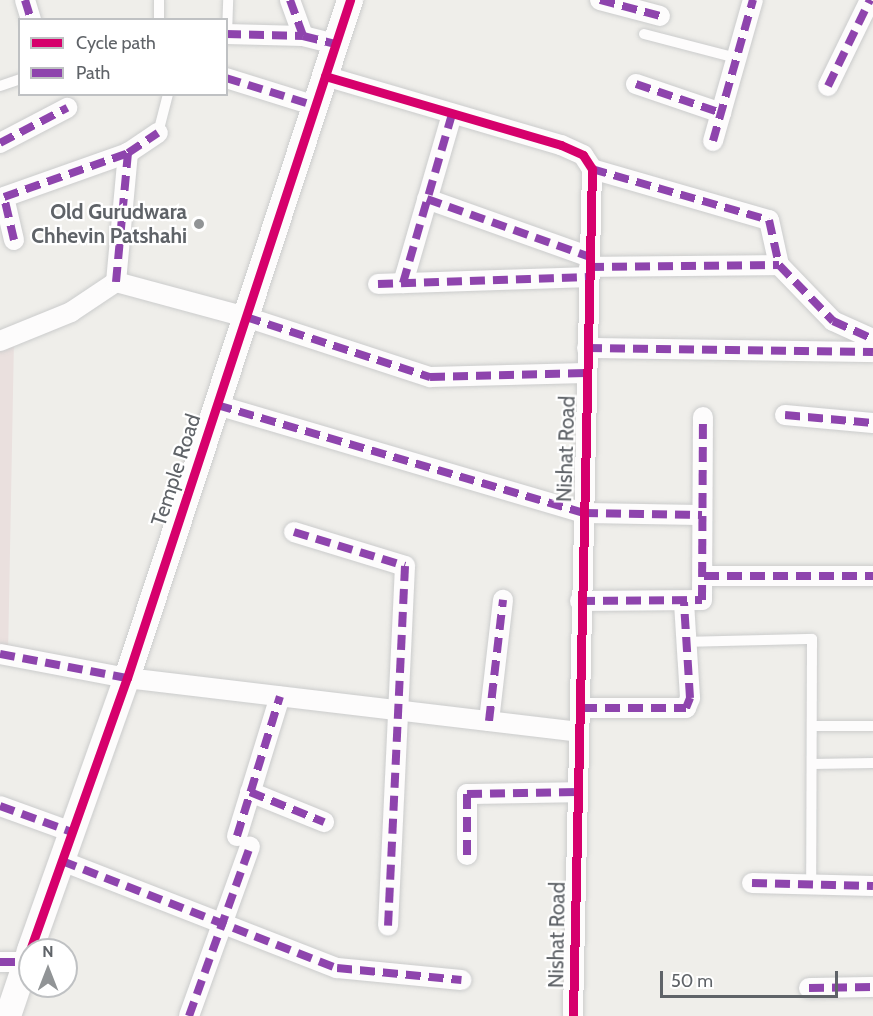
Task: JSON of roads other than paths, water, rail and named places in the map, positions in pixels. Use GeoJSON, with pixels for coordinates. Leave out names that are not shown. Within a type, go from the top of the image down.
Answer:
{"type":"FeatureCollection","features":[{"type":"Feature","properties":{"kind":"street"},"geometry":{"type":"LineString","coordinates":[[25,0],[30,18]]}},
{"type":"Feature","properties":{"kind":"street"},"geometry":{"type":"LineString","coordinates":[[290,0],[303,36]]}},
{"type":"Feature","properties":{"kind":"street","name":"Temple Road"},"geometry":{"type":"LineString","coordinates":[[35,938],[127,678],[350,0]]}},
{"type":"Feature","properties":{"kind":"street"},"geometry":{"type":"LineString","coordinates":[[600,0],[628,3],[660,16]]}},
{"type":"Feature","properties":{"kind":"street"},"geometry":{"type":"LineString","coordinates":[[713,141],[753,0]]}},
{"type":"Feature","properties":{"kind":"street"},"geometry":{"type":"LineString","coordinates":[[828,86],[870,0]]}},
{"type":"Feature","properties":{"kind":"street"},"geometry":{"type":"LineString","coordinates":[[228,34],[303,36],[336,45]]}},
{"type":"Feature","properties":{"kind":"street"},"geometry":{"type":"LineString","coordinates":[[325,76],[561,145],[583,155],[592,170],[769,220],[779,265],[833,321],[873,339]]}},
{"type":"Feature","properties":{"kind":"street"},"geometry":{"type":"LineString","coordinates":[[228,79],[316,106]]}},
{"type":"Feature","properties":{"kind":"street"},"geometry":{"type":"LineString","coordinates":[[636,84],[721,113]]}},
{"type":"Feature","properties":{"kind":"street"},"geometry":{"type":"LineString","coordinates":[[0,143],[67,108]]}},
{"type":"Feature","properties":{"kind":"street"},"geometry":{"type":"LineString","coordinates":[[403,283],[453,114]]}},
{"type":"Feature","properties":{"kind":"street"},"geometry":{"type":"LineString","coordinates":[[14,240],[4,197],[128,153],[158,133]]}},
{"type":"Feature","properties":{"kind":"street"},"geometry":{"type":"LineString","coordinates":[[116,282],[128,153]]}},
{"type":"Feature","properties":{"kind":"street","name":"Nishat Road"},"geometry":{"type":"LineString","coordinates":[[573,1016],[579,732],[582,708],[580,601],[592,170]]}},
{"type":"Feature","properties":{"kind":"street"},"geometry":{"type":"LineString","coordinates":[[427,199],[589,267]]}},
{"type":"Feature","properties":{"kind":"street"},"geometry":{"type":"LineString","coordinates":[[378,284],[589,267],[779,265]]}},
{"type":"Feature","properties":{"kind":"street"},"geometry":{"type":"LineString","coordinates":[[0,341],[71,312],[116,282],[246,317],[430,377],[586,373]]}},
{"type":"Feature","properties":{"kind":"street"},"geometry":{"type":"LineString","coordinates":[[587,348],[873,351]]}},
{"type":"Feature","properties":{"kind":"street"},"geometry":{"type":"LineString","coordinates":[[217,405],[583,513],[702,515]]}},
{"type":"Feature","properties":{"kind":"street"},"geometry":{"type":"LineString","coordinates":[[785,415],[873,423]]}},
{"type":"Feature","properties":{"kind":"street"},"geometry":{"type":"LineString","coordinates":[[580,601],[684,602],[702,600],[704,576],[703,417]]}},
{"type":"Feature","properties":{"kind":"street"},"geometry":{"type":"LineString","coordinates":[[294,532],[405,566],[388,926]]}},
{"type":"Feature","properties":{"kind":"street"},"geometry":{"type":"LineString","coordinates":[[704,576],[873,576]]}},
{"type":"Feature","properties":{"kind":"street"},"geometry":{"type":"LineString","coordinates":[[489,721],[503,600]]}},
{"type":"Feature","properties":{"kind":"street"},"geometry":{"type":"LineString","coordinates":[[582,708],[686,708],[690,698],[684,602]]}},
{"type":"Feature","properties":{"kind":"street"},"geometry":{"type":"LineString","coordinates":[[0,654],[127,678],[579,732]]}},
{"type":"Feature","properties":{"kind":"street"},"geometry":{"type":"LineString","coordinates":[[189,1016],[222,923],[243,842],[250,792],[280,696]]}},
{"type":"Feature","properties":{"kind":"street"},"geometry":{"type":"LineString","coordinates":[[250,792],[324,822]]}},
{"type":"Feature","properties":{"kind":"street"},"geometry":{"type":"LineString","coordinates":[[467,855],[467,794],[578,792]]}},
{"type":"Feature","properties":{"kind":"street"},"geometry":{"type":"LineString","coordinates":[[0,806],[72,832]]}},
{"type":"Feature","properties":{"kind":"street"},"geometry":{"type":"LineString","coordinates":[[62,861],[337,968],[461,980]]}},
{"type":"Feature","properties":{"kind":"street"},"geometry":{"type":"LineString","coordinates":[[752,883],[873,886]]}},
{"type":"Feature","properties":{"kind":"street"},"geometry":{"type":"LineString","coordinates":[[0,962],[18,957]]}},
{"type":"Feature","properties":{"kind":"street","name":"Temple Road"},"geometry":{"type":"LineString","coordinates":[[8,1016],[18,986]]}},
{"type":"Feature","properties":{"kind":"street"},"geometry":{"type":"LineString","coordinates":[[808,988],[873,987]]}},
{"type":"Feature","properties":{"kind":"lane"},"geometry":{"type":"LineString","coordinates":[[159,0],[159,18]]}},
{"type":"Feature","properties":{"kind":"lane"},"geometry":{"type":"LineString","coordinates":[[227,18],[228,0]]}},
{"type":"Feature","properties":{"kind":"lane"},"geometry":{"type":"LineString","coordinates":[[644,34],[736,58]]}},
{"type":"Feature","properties":{"kind":"lane"},"geometry":{"type":"LineString","coordinates":[[0,86],[18,81]]}},
{"type":"Feature","properties":{"kind":"lane"},"geometry":{"type":"LineString","coordinates":[[158,133],[167,96]]}},
{"type":"Feature","properties":{"kind":"lane"},"geometry":{"type":"LineString","coordinates":[[686,642],[812,639],[811,884]]}},
{"type":"Feature","properties":{"kind":"lane"},"geometry":{"type":"LineString","coordinates":[[812,726],[873,726]]}},
{"type":"Feature","properties":{"kind":"lane"},"geometry":{"type":"LineString","coordinates":[[812,764],[873,763]]}},
{"type":"Feature","properties":{"kind":"place","name":"Old Gurudwara Chhevin Patshahi"},"geometry":{"type":"Point","coordinates":[199,224]}}]}
